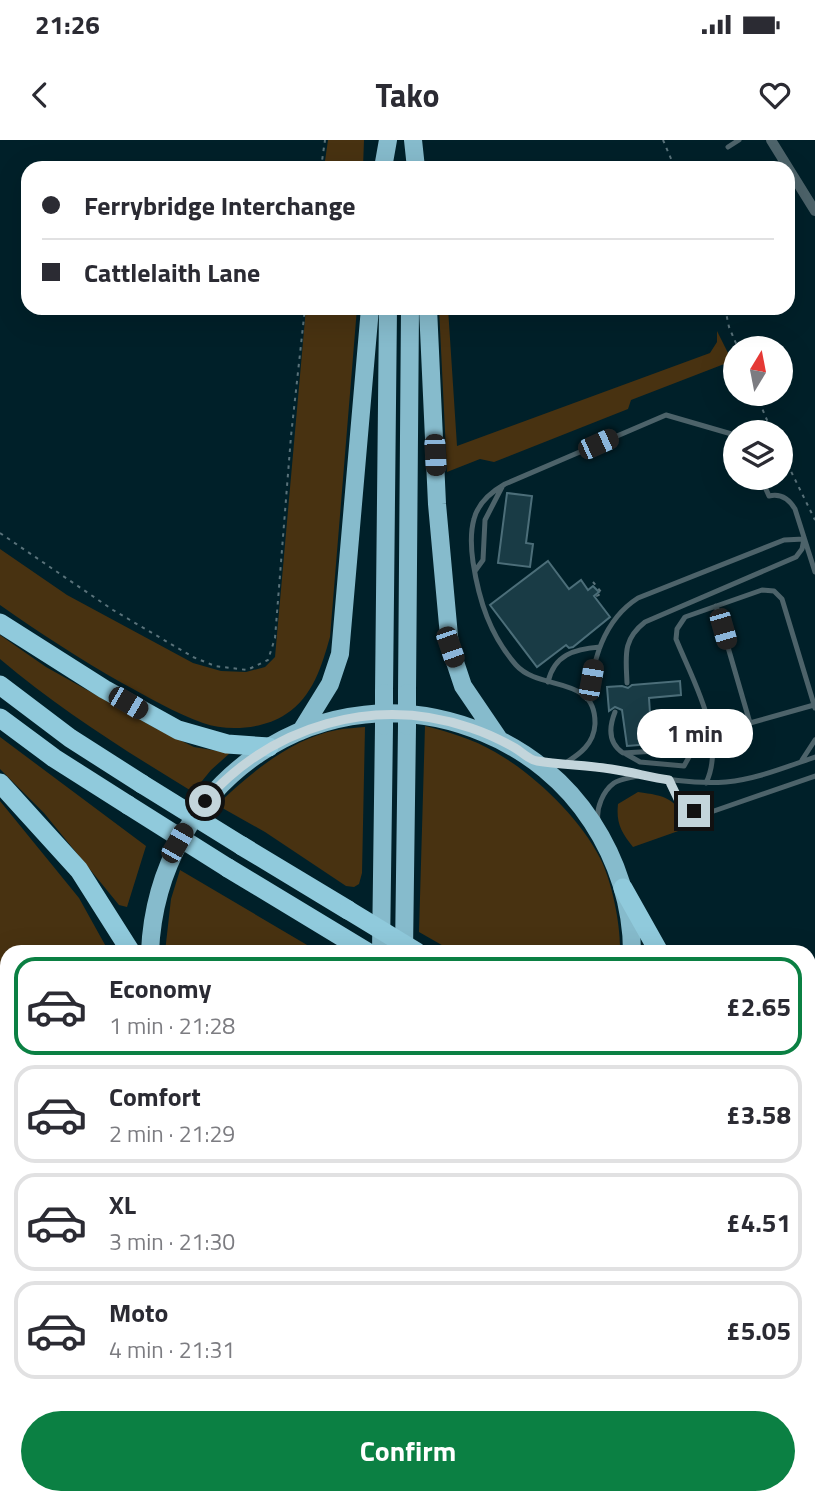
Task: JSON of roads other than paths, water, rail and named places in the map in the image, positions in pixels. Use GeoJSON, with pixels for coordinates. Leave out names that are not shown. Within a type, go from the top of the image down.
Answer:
{"type":"FeatureCollection","features":[{"type":"Feature","properties":{"kind":"highway"},"geometry":{"type":"LineString","coordinates":[[384,161],[389,140]]}},
{"type":"Feature","properties":{"kind":"highway"},"geometry":{"type":"LineString","coordinates":[[389,140],[389,161]]}},
{"type":"Feature","properties":{"kind":"highway"},"geometry":{"type":"LineString","coordinates":[[412,140],[414,161]]}},
{"type":"Feature","properties":{"kind":"highway"},"geometry":{"type":"LineString","coordinates":[[300,731],[330,684],[340,654],[369,315]]}},
{"type":"Feature","properties":{"kind":"highway"},"geometry":{"type":"LineString","coordinates":[[381,945],[388,315]]}},
{"type":"Feature","properties":{"kind":"highway"},"geometry":{"type":"LineString","coordinates":[[404,945],[410,315]]}},
{"type":"Feature","properties":{"kind":"highway"},"geometry":{"type":"LineString","coordinates":[[428,315],[437,505],[450,647],[463,686],[499,739]]}},
{"type":"Feature","properties":{"kind":"highway"},"geometry":{"type":"LineString","coordinates":[[0,623],[104,689],[178,730],[227,744],[269,747]]}},
{"type":"Feature","properties":{"kind":"highway"},"geometry":{"type":"LineString","coordinates":[[0,685],[70,738],[406,945]]}},
{"type":"Feature","properties":{"kind":"highway"},"geometry":{"type":"LineString","coordinates":[[151,945],[153,913],[158,893],[181,836],[216,789],[241,766],[300,731],[328,722],[357,716],[415,715],[463,725],[499,739],[534,761],[573,796],[599,833],[617,869],[629,915],[631,945]]}},
{"type":"Feature","properties":{"kind":"highway"},"geometry":{"type":"LineString","coordinates":[[0,718],[54,758],[355,945]]}},
{"type":"Feature","properties":{"kind":"highway"},"geometry":{"type":"LineString","coordinates":[[0,783],[79,870],[127,945]]}},
{"type":"Feature","properties":{"kind":"highway"},"geometry":{"type":"LineString","coordinates":[[623,888],[655,945]]}},
{"type":"Feature","properties":{"kind":"street"},"geometry":{"type":"LineString","coordinates":[[771,140],[785,161]]}},
{"type":"Feature","properties":{"kind":"street"},"geometry":{"type":"LineString","coordinates":[[795,176],[814,205]]}},
{"type":"Feature","properties":{"kind":"lane"},"geometry":{"type":"LineString","coordinates":[[728,147],[739,140]]}},
{"type":"Feature","properties":{"kind":"lane"},"geometry":{"type":"LineString","coordinates":[[564,764],[577,756],[591,740],[595,719],[587,699],[574,688],[526,675],[495,635],[480,603],[471,549],[474,518],[486,498],[503,486],[666,415],[723,432]]}},
{"type":"Feature","properties":{"kind":"lane"},"geometry":{"type":"LineString","coordinates":[[475,571],[483,560],[485,520],[503,486]]}},
{"type":"Feature","properties":{"kind":"lane"},"geometry":{"type":"LineString","coordinates":[[766,490],[769,496],[780,496],[789,500],[795,509],[815,572]]}},
{"type":"Feature","properties":{"kind":"lane"},"geometry":{"type":"LineString","coordinates":[[587,699],[594,660],[600,647],[619,613],[638,598],[784,540],[804,539]]}},
{"type":"Feature","properties":{"kind":"lane"},"geometry":{"type":"LineString","coordinates":[[627,683],[628,641],[636,629],[645,622],[796,557],[802,549],[804,539]]}},
{"type":"Feature","properties":{"kind":"lane"},"geometry":{"type":"LineString","coordinates":[[706,783],[712,770],[713,733],[676,639],[677,629],[685,617],[716,606],[762,590],[774,591],[782,598],[815,706],[750,723],[716,606]]}},
{"type":"Feature","properties":{"kind":"lane"},"geometry":{"type":"LineString","coordinates":[[548,682],[552,667],[563,657],[581,648],[600,647]]}},
{"type":"Feature","properties":{"kind":"lane"},"geometry":{"type":"LineString","coordinates":[[615,712],[610,729],[616,749],[640,762],[684,766],[694,747]]}},
{"type":"Feature","properties":{"kind":"lane"},"geometry":{"type":"LineString","coordinates":[[800,762],[815,740]]}},
{"type":"Feature","properties":{"kind":"lane"},"geometry":{"type":"LineString","coordinates":[[623,753],[635,754],[714,744]]}},
{"type":"Feature","properties":{"kind":"lane"},"geometry":{"type":"LineString","coordinates":[[534,761],[706,783],[751,778],[815,757]]}},
{"type":"Feature","properties":{"kind":"lane"},"geometry":{"type":"LineString","coordinates":[[599,833],[597,815],[602,797],[614,783],[637,776]]}},
{"type":"Feature","properties":{"kind":"lane"},"geometry":{"type":"LineString","coordinates":[[669,780],[680,803],[694,811],[711,812],[815,776]]}}]}
